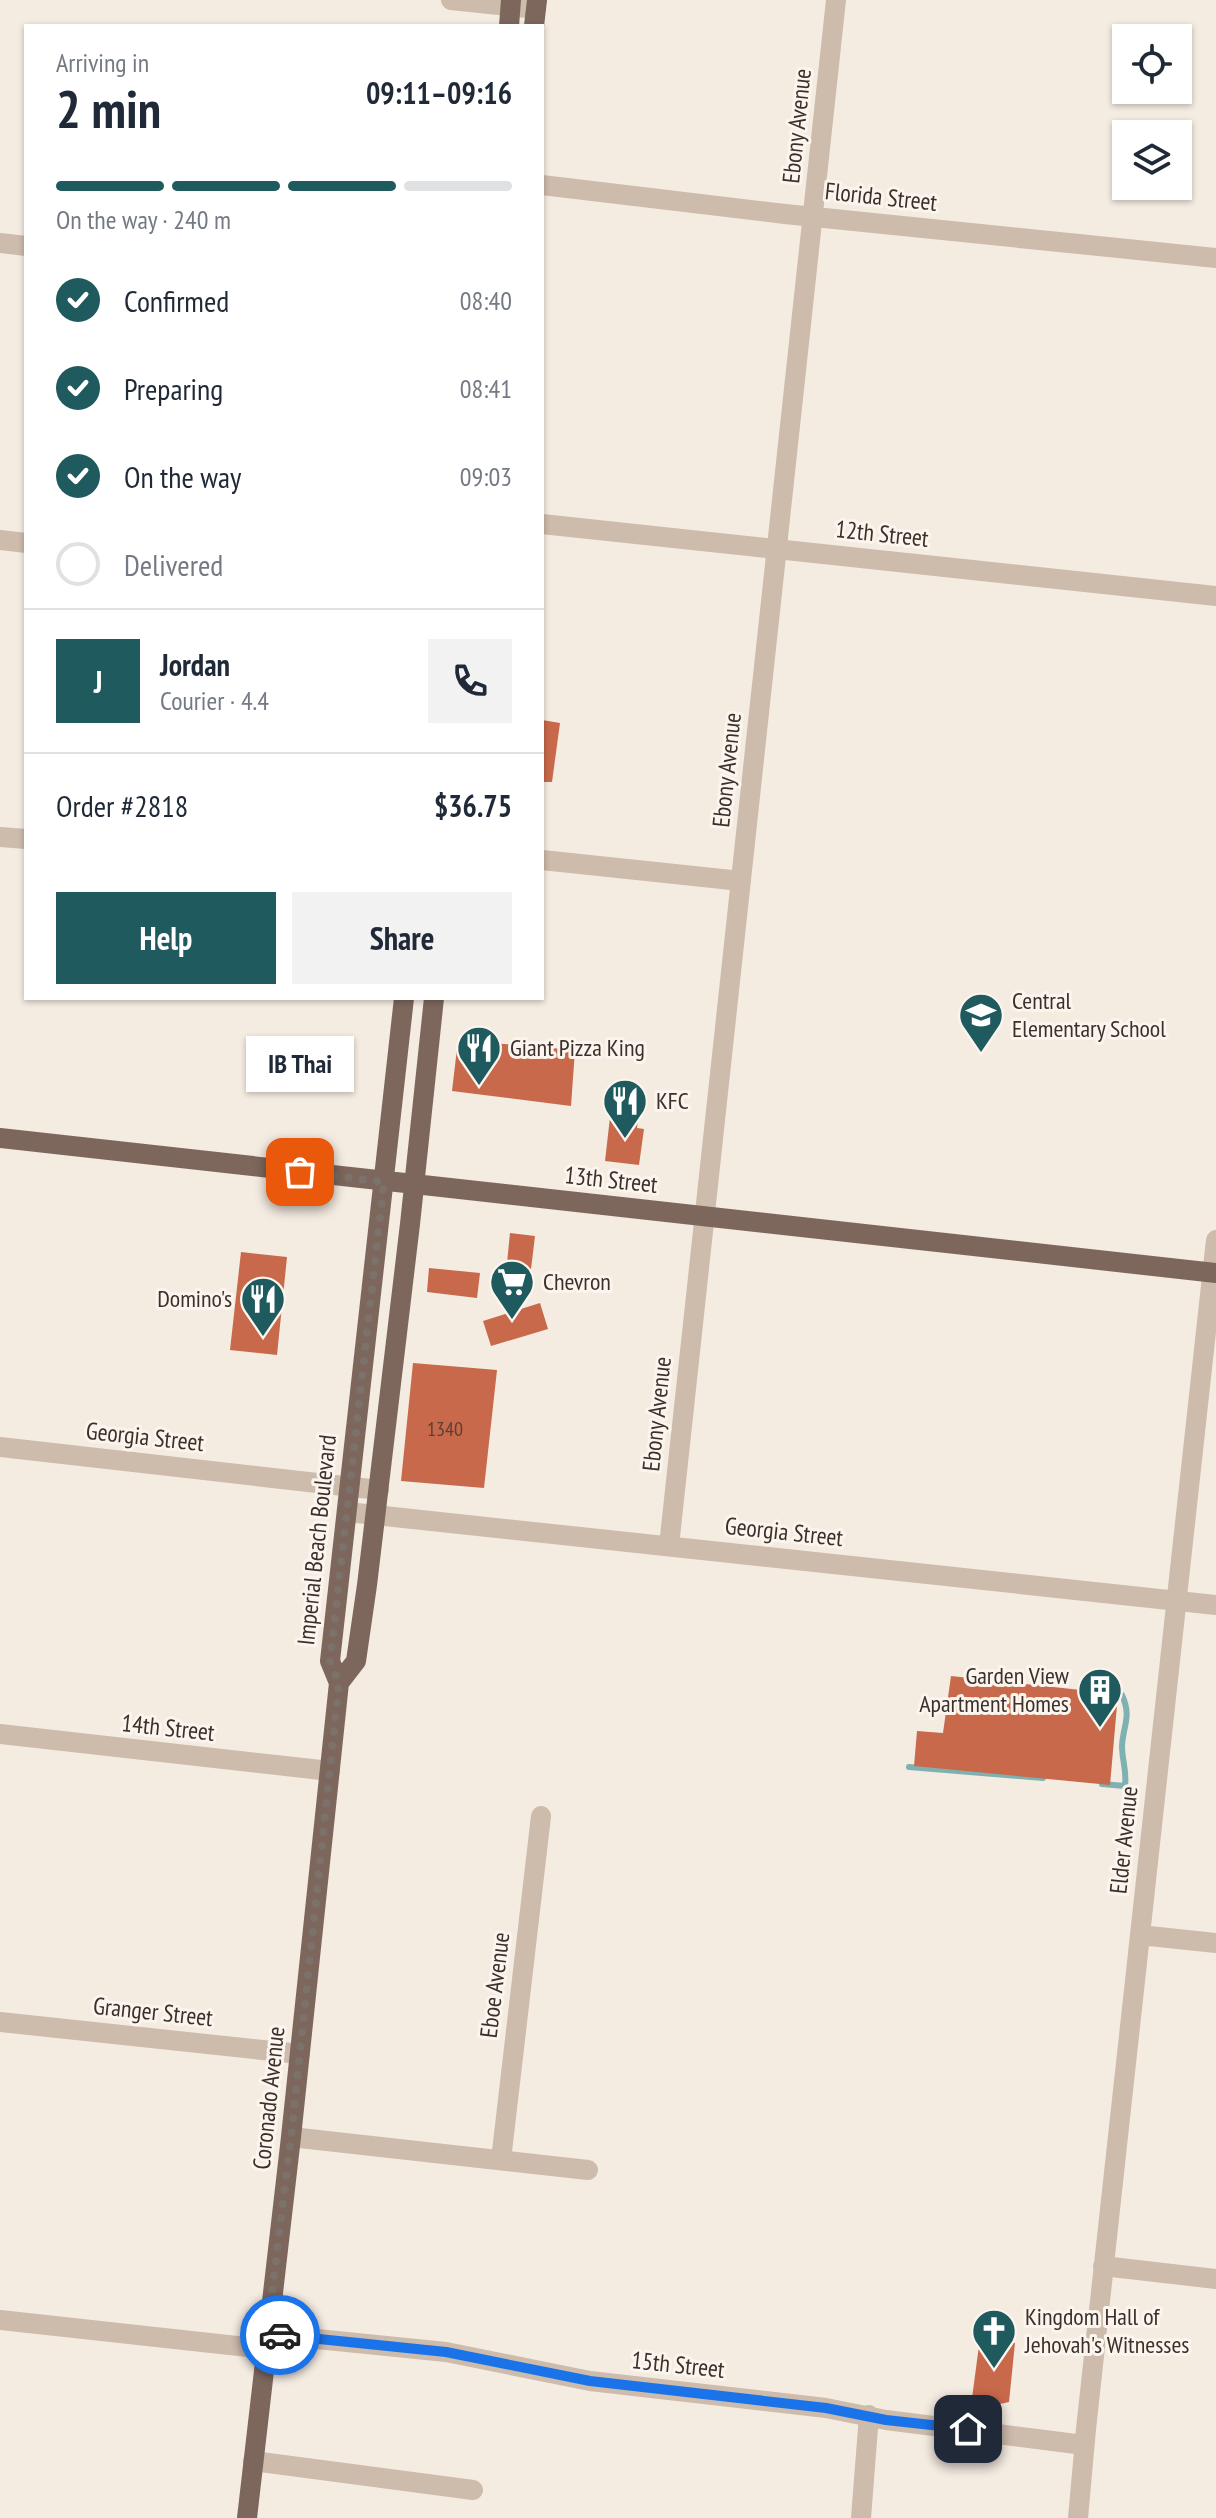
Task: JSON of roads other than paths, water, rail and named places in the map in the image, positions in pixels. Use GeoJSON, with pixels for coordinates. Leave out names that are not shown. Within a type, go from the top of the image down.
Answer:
{"type":"FeatureCollection","features":[{"type":"Feature","properties":{"kind":"main road","name":"Imperial Beach Boulevard"},"geometry":{"type":"LineString","coordinates":[[339,1683],[330,1661],[404,1000]]}},
{"type":"Feature","properties":{"kind":"main road"},"geometry":{"type":"LineString","coordinates":[[339,1683],[356,1661],[379,1490],[434,1000]]}},
{"type":"Feature","properties":{"kind":"main road","name":"13th Street"},"geometry":{"type":"LineString","coordinates":[[0,1138],[1214,1273]]}},
{"type":"Feature","properties":{"kind":"main road","name":"Coronado Avenue"},"geometry":{"type":"LineString","coordinates":[[247,2518],[339,1683]]}},
{"type":"Feature","properties":{"kind":"street"},"geometry":{"type":"LineString","coordinates":[[451,0],[510,11],[536,12]]}},
{"type":"Feature","properties":{"kind":"street","name":"Ebony Avenue"},"geometry":{"type":"LineString","coordinates":[[669,1546],[836,0]]}},
{"type":"Feature","properties":{"kind":"street","name":"Florida Street"},"geometry":{"type":"LineString","coordinates":[[544,185],[813,217],[1216,258]]}},
{"type":"Feature","properties":{"kind":"street"},"geometry":{"type":"LineString","coordinates":[[0,243],[24,246]]}},
{"type":"Feature","properties":{"kind":"street","name":"12th Street"},"geometry":{"type":"LineString","coordinates":[[544,524],[1216,596]]}},
{"type":"Feature","properties":{"kind":"street"},"geometry":{"type":"LineString","coordinates":[[0,540],[24,543]]}},
{"type":"Feature","properties":{"kind":"street"},"geometry":{"type":"LineString","coordinates":[[0,837],[24,839]]}},
{"type":"Feature","properties":{"kind":"street"},"geometry":{"type":"LineString","coordinates":[[544,860],[741,881]]}},
{"type":"Feature","properties":{"kind":"street","name":"Elder Avenue"},"geometry":{"type":"LineString","coordinates":[[1078,2518],[1216,1240]]}},
{"type":"Feature","properties":{"kind":"street","name":"Georgia Street"},"geometry":{"type":"LineString","coordinates":[[0,1447],[379,1490]]}},
{"type":"Feature","properties":{"kind":"street","name":"Georgia Street"},"geometry":{"type":"LineString","coordinates":[[347,1512],[1216,1605]]}},
{"type":"Feature","properties":{"kind":"street","name":"14th Street"},"geometry":{"type":"LineString","coordinates":[[0,1734],[330,1771]]}},
{"type":"Feature","properties":{"kind":"street","name":"Eboe Avenue"},"geometry":{"type":"LineString","coordinates":[[501,2160],[541,1816]]}},
{"type":"Feature","properties":{"kind":"street"},"geometry":{"type":"LineString","coordinates":[[1140,1935],[1216,1943]]}},
{"type":"Feature","properties":{"kind":"street","name":"Granger Street"},"geometry":{"type":"LineString","coordinates":[[0,2022],[300,2054]]}},
{"type":"Feature","properties":{"kind":"street"},"geometry":{"type":"LineString","coordinates":[[291,2137],[588,2170]]}},
{"type":"Feature","properties":{"kind":"street"},"geometry":{"type":"LineString","coordinates":[[1103,2266],[1216,2279]]}},
{"type":"Feature","properties":{"kind":"street","name":"15th Street"},"geometry":{"type":"LineString","coordinates":[[0,2320],[446,2352],[590,2381],[1084,2445]]}},
{"type":"Feature","properties":{"kind":"street"},"geometry":{"type":"LineString","coordinates":[[861,2518],[869,2415]]}},
{"type":"Feature","properties":{"kind":"street"},"geometry":{"type":"LineString","coordinates":[[253,2461],[473,2490]]}},
{"type":"Feature","properties":{"kind":"waterway"},"geometry":{"type":"LineString","coordinates":[[1102,1784],[1125,1786],[1122,1746],[1127,1715],[1122,1695]]}},
{"type":"Feature","properties":{"kind":"waterway"},"geometry":{"type":"LineString","coordinates":[[909,1767],[1043,1778]]}},
{"type":"Feature","properties":{"kind":"place","name":"Central Elementary School"},"geometry":{"type":"Point","coordinates":[981,1054]}},
{"type":"Feature","properties":{"kind":"place","name":"Giant Pizza King"},"geometry":{"type":"Point","coordinates":[479,1087]}},
{"type":"Feature","properties":{"kind":"place","name":"KFC"},"geometry":{"type":"Point","coordinates":[625,1140]}},
{"type":"Feature","properties":{"kind":"place","name":"IB Thai"},"geometry":{"type":"Point","coordinates":[300,1172]}},
{"type":"Feature","properties":{"kind":"place","name":"Chevron"},"geometry":{"type":"Point","coordinates":[512,1321]}},
{"type":"Feature","properties":{"kind":"place","name":"Domino's"},"geometry":{"type":"Point","coordinates":[263,1338]}},
{"type":"Feature","properties":{"kind":"place","name":"Garden View Apartment Homes"},"geometry":{"type":"Point","coordinates":[1100,1729]}},
{"type":"Feature","properties":{"kind":"place","name":"Kingdom Hall of Jehovah's Witnesses"},"geometry":{"type":"Point","coordinates":[994,2370]}}]}
